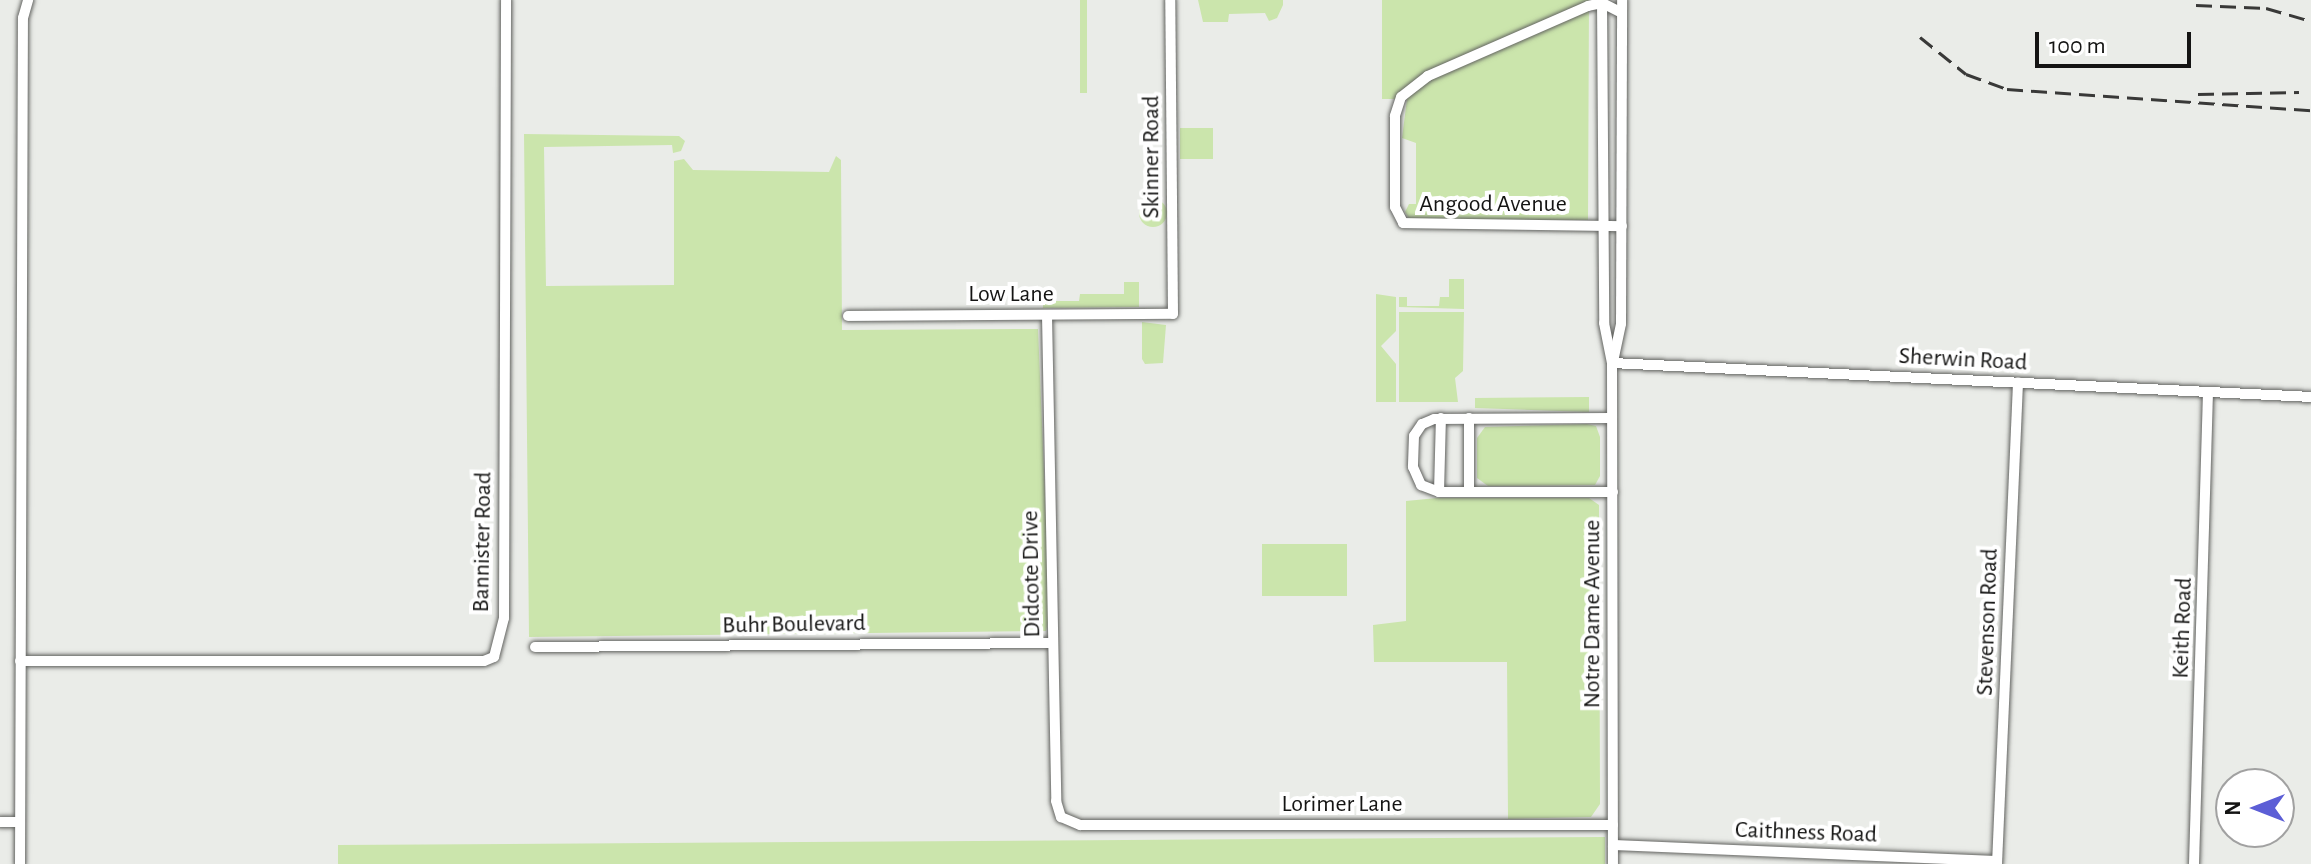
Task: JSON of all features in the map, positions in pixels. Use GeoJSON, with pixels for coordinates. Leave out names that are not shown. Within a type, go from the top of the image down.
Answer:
{"type":"FeatureCollection","features":[{"type":"Feature","properties":{"kind":"street"},"geometry":{"type":"LineString","coordinates":[[20,864],[23,18],[28,0]]}},
{"type":"Feature","properties":{"kind":"street","name":"Bannister Road"},"geometry":{"type":"LineString","coordinates":[[20,661],[484,661],[494,657],[504,618],[506,0]]}},
{"type":"Feature","properties":{"kind":"street","name":"Skinner Road"},"geometry":{"type":"LineString","coordinates":[[1170,0],[1173,314]]}},
{"type":"Feature","properties":{"kind":"street","name":"Notre Dame Avenue"},"geometry":{"type":"LineString","coordinates":[[1612,363],[1621,324],[1622,0]]}},
{"type":"Feature","properties":{"kind":"street"},"geometry":{"type":"LineString","coordinates":[[1602,2],[1622,13]]}},
{"type":"Feature","properties":{"kind":"street","name":"Notre Dame Avenue"},"geometry":{"type":"LineString","coordinates":[[1602,2],[1604,323],[1612,363],[1613,864]]}},
{"type":"Feature","properties":{"kind":"street","name":"Angood Avenue"},"geometry":{"type":"LineString","coordinates":[[1602,2],[1415,83],[1397,102],[1395,207],[1403,223],[1622,226]]}},
{"type":"Feature","properties":{"kind":"street"},"geometry":{"type":"LineString","coordinates":[[1602,168],[1622,169]]}},
{"type":"Feature","properties":{"kind":"street","name":"Low Lane"},"geometry":{"type":"LineString","coordinates":[[848,316],[1173,314]]}},
{"type":"Feature","properties":{"kind":"street","name":"Didcote Drive"},"geometry":{"type":"LineString","coordinates":[[1047,315],[1056,801],[1061,817],[1072,824]]}},
{"type":"Feature","properties":{"kind":"street","name":"Sherwin Road"},"geometry":{"type":"LineString","coordinates":[[1612,363],[2311,397]]}},
{"type":"Feature","properties":{"kind":"street","name":"Stevenson Road"},"geometry":{"type":"LineString","coordinates":[[1997,862],[2018,382]]}},
{"type":"Feature","properties":{"kind":"street","name":"Keith Road"},"geometry":{"type":"LineString","coordinates":[[2194,864],[2208,392]]}},
{"type":"Feature","properties":{"kind":"street"},"geometry":{"type":"LineString","coordinates":[[1612,418],[1441,418],[1422,424],[1413,444],[1417,481],[1439,492],[1613,492]]}},
{"type":"Feature","properties":{"kind":"street"},"geometry":{"type":"LineString","coordinates":[[1439,492],[1441,418]]}},
{"type":"Feature","properties":{"kind":"street"},"geometry":{"type":"LineString","coordinates":[[1469,418],[1469,492]]}},
{"type":"Feature","properties":{"kind":"street","name":"Buhr Boulevard"},"geometry":{"type":"LineString","coordinates":[[535,647],[1053,643]]}},
{"type":"Feature","properties":{"kind":"street"},"geometry":{"type":"LineString","coordinates":[[0,822],[19,822]]}},
{"type":"Feature","properties":{"kind":"street","name":"Lorimer Lane"},"geometry":{"type":"LineString","coordinates":[[1072,824],[1613,825]]}},
{"type":"Feature","properties":{"kind":"street","name":"Caithness Road"},"geometry":{"type":"LineString","coordinates":[[1613,845],[1997,862]]}},
{"type":"Feature","properties":{"kind":"green space"},"geometry":{"type":"Polygon","coordinates":[[[1080,0],[1087,0],[1087,93],[1080,93],[1080,0]]]}},
{"type":"Feature","properties":{"kind":"green space"},"geometry":{"type":"Polygon","coordinates":[[[1198,0],[1283,0],[1283,5],[1277,18],[1269,21],[1265,13],[1229,14],[1228,22],[1203,22],[1198,0]]]}},
{"type":"Feature","properties":{"kind":"green space"},"geometry":{"type":"Polygon","coordinates":[[[1382,0],[1589,0],[1588,220],[1410,220],[1405,212],[1409,204],[1416,204],[1416,143],[1402,138],[1407,99],[1382,99],[1382,0]]]}},
{"type":"Feature","properties":{"kind":"green space"},"geometry":{"type":"Polygon","coordinates":[[[1180,128],[1213,128],[1213,159],[1180,159],[1180,128]]]}},
{"type":"Feature","properties":{"kind":"green space"},"geometry":{"type":"Polygon","coordinates":[[[524,134],[679,136],[685,141],[681,151],[673,153],[672,145],[544,147],[546,286],[674,285],[674,161],[684,159],[693,170],[829,172],[836,156],[841,160],[842,330],[1038,329],[1050,613],[1046,631],[529,637],[524,134]]]}},
{"type":"Feature","properties":{"kind":"green space"},"geometry":{"type":"Polygon","coordinates":[[[1153,199],[1163,203],[1167,213],[1163,223],[1153,227],[1143,223],[1139,213],[1143,203],[1153,199]]]}},
{"type":"Feature","properties":{"kind":"green space"},"geometry":{"type":"Polygon","coordinates":[[[1449,279],[1464,279],[1464,309],[1399,307],[1399,297],[1407,297],[1407,306],[1439,306],[1440,297],[1449,297],[1449,279]]]}},
{"type":"Feature","properties":{"kind":"green space"},"geometry":{"type":"Polygon","coordinates":[[[1124,282],[1139,282],[1139,307],[1043,308],[1043,301],[1079,301],[1080,294],[1124,294],[1124,282]]]}},
{"type":"Feature","properties":{"kind":"green space"},"geometry":{"type":"Polygon","coordinates":[[[1376,294],[1396,297],[1396,331],[1381,346],[1396,364],[1396,402],[1376,402],[1376,294]]]}},
{"type":"Feature","properties":{"kind":"green space"},"geometry":{"type":"Polygon","coordinates":[[[1399,312],[1464,312],[1463,371],[1455,378],[1458,402],[1399,402],[1399,312]]]}},
{"type":"Feature","properties":{"kind":"green space"},"geometry":{"type":"Polygon","coordinates":[[[1142,322],[1166,325],[1163,363],[1145,364],[1142,359],[1142,322]]]}},
{"type":"Feature","properties":{"kind":"green space"},"geometry":{"type":"Polygon","coordinates":[[[1589,397],[1589,412],[1475,408],[1475,398],[1589,397]]]}},
{"type":"Feature","properties":{"kind":"green space"},"geometry":{"type":"Polygon","coordinates":[[[1596,426],[1600,437],[1600,476],[1595,485],[1488,486],[1477,478],[1477,438],[1485,427],[1596,426]]]}},
{"type":"Feature","properties":{"kind":"green space"},"geometry":{"type":"Polygon","coordinates":[[[1437,498],[1589,498],[1599,505],[1600,804],[1591,817],[1508,819],[1507,662],[1374,662],[1373,625],[1406,621],[1406,501],[1437,498]]]}},
{"type":"Feature","properties":{"kind":"green space"},"geometry":{"type":"Polygon","coordinates":[[[1262,544],[1347,544],[1347,596],[1262,596],[1262,544]]]}},
{"type":"Feature","properties":{"kind":"green space"},"geometry":{"type":"Polygon","coordinates":[[[1605,837],[1605,864],[338,864],[338,845],[1605,837]]]}},
{"type":"Feature","properties":{"kind":"railway"},"geometry":{"type":"LineString","coordinates":[[2196,5],[2266,8],[2311,21]]}},
{"type":"Feature","properties":{"kind":"railway"},"geometry":{"type":"LineString","coordinates":[[1920,37],[1966,74],[2007,89],[2311,110]]}},
{"type":"Feature","properties":{"kind":"railway"},"geometry":{"type":"LineString","coordinates":[[2198,94],[2299,92]]}}]}
